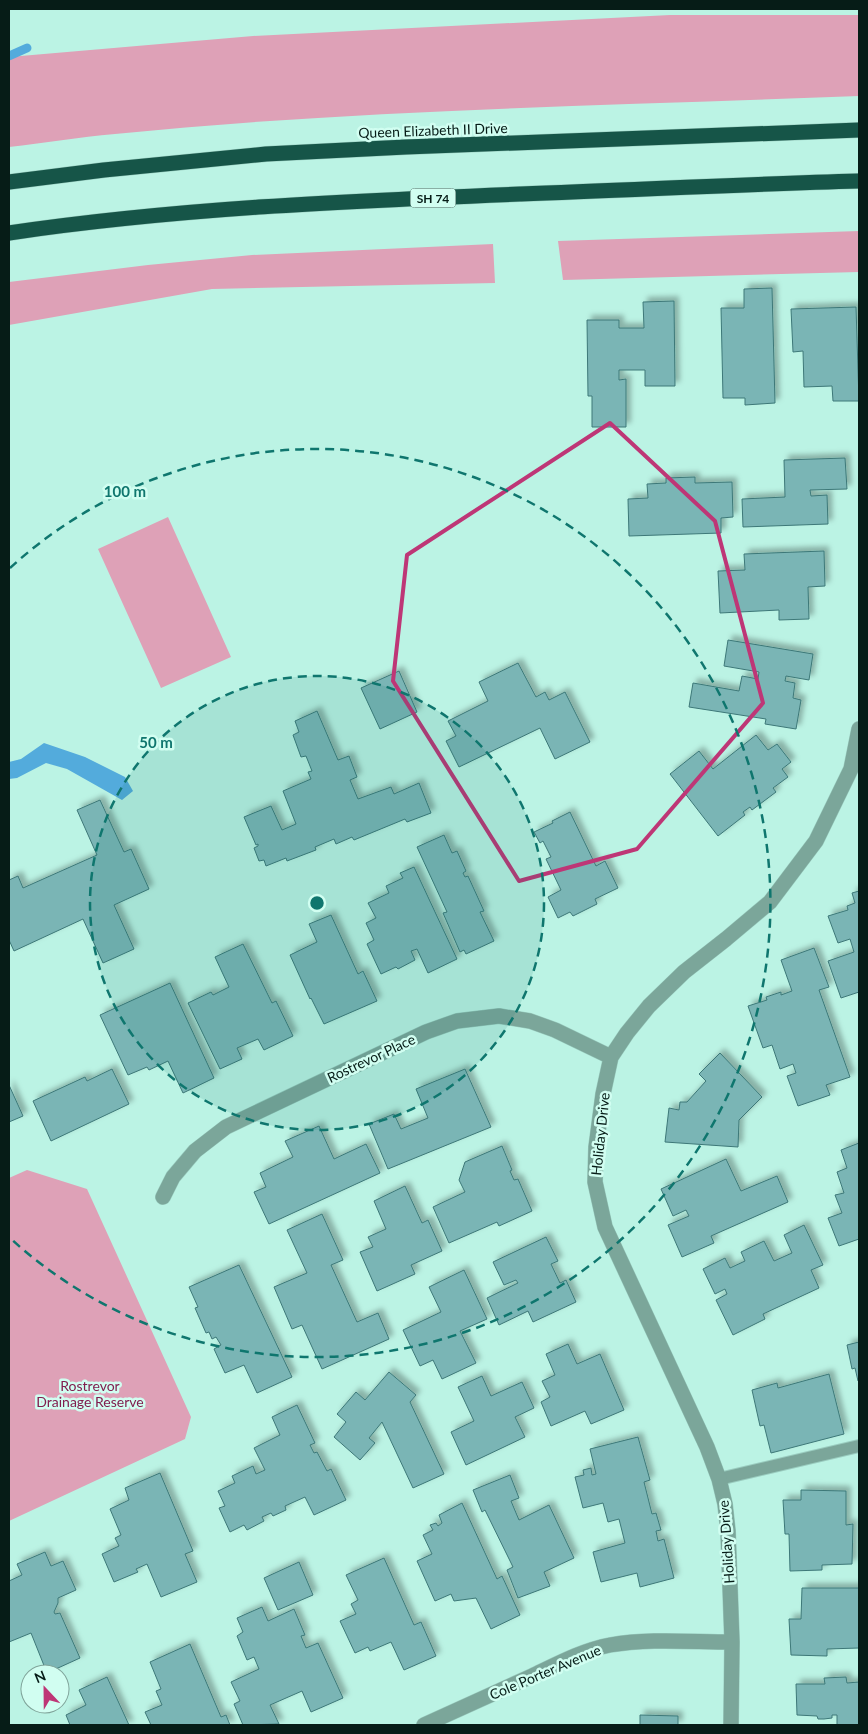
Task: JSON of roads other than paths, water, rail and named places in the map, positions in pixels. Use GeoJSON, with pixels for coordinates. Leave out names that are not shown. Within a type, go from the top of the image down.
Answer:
{"type":"FeatureCollection","features":[{"type":"Feature","properties":{"kind":"highway","name":"Queen Elizabeth II Drive"},"geometry":{"type":"LineString","coordinates":[[9,182],[104,170],[275,154],[406,147],[859,130]]}},
{"type":"Feature","properties":{"kind":"highway","name":"SH 74"},"geometry":{"type":"LineString","coordinates":[[9,233],[207,210],[283,205],[859,181]]}},
{"type":"Feature","properties":{"kind":"street","name":"Holiday Drive"},"geometry":{"type":"LineString","coordinates":[[732,1725],[732,1642],[728,1531],[725,1504],[719,1479],[707,1448],[605,1227],[599,1207],[595,1182],[596,1147],[603,1094],[611,1057],[627,1033],[649,1006],[684,972],[770,902],[805,856],[816,841],[851,769],[859,729]]}},
{"type":"Feature","properties":{"kind":"street","name":"Rostrevor Place"},"geometry":{"type":"LineString","coordinates":[[163,1197],[173,1177],[195,1151],[226,1127],[426,1032],[457,1021],[499,1016],[530,1021],[555,1030],[611,1057]]}},
{"type":"Feature","properties":{"kind":"street","name":"Cole Porter Avenue"},"geometry":{"type":"LineString","coordinates":[[424,1725],[567,1660],[608,1646],[634,1642],[732,1642]]}},
{"type":"Feature","properties":{"kind":"lane"},"geometry":{"type":"LineString","coordinates":[[719,1479],[859,1446]]}},
{"type":"Feature","properties":{"kind":"water"},"geometry":{"type":"Polygon","coordinates":[[[44,743],[85,757],[125,777],[133,791],[122,800],[67,769],[46,763],[17,778],[9,779],[9,762],[21,759],[44,743]]]}},
{"type":"Feature","properties":{"kind":"waterway"},"geometry":{"type":"LineString","coordinates":[[9,56],[27,48]]}},
{"type":"Feature","properties":{"kind":"park label","name":"Rostrevor Drainage Reserve"},"geometry":{"type":"Point","coordinates":[90,1394]}}]}
